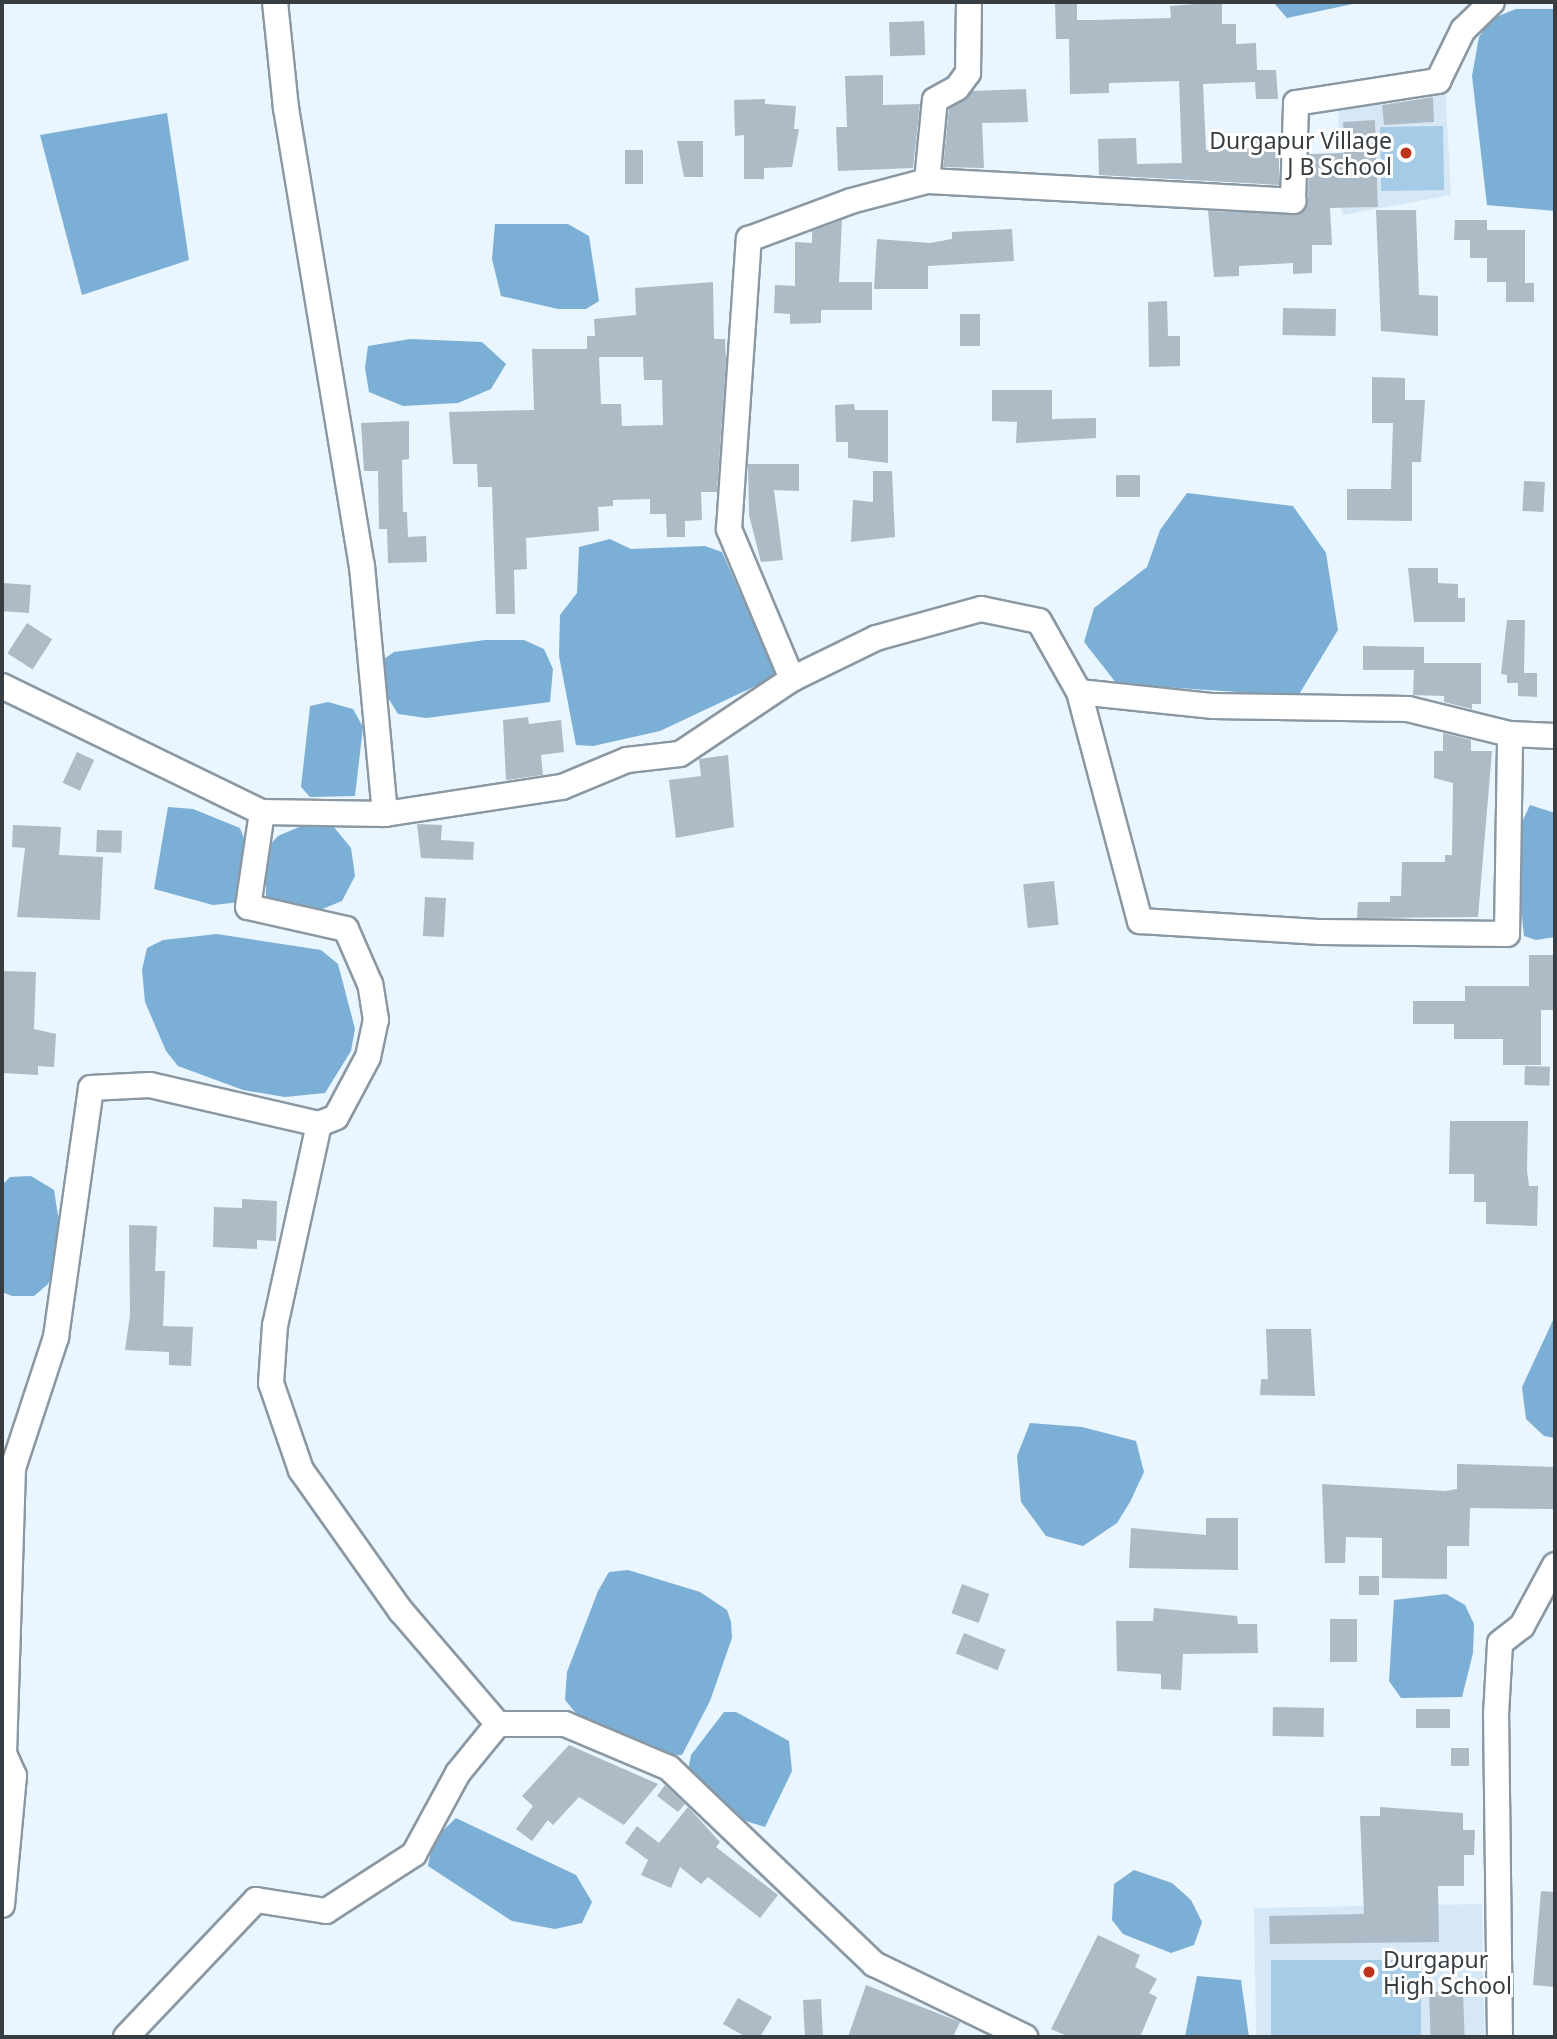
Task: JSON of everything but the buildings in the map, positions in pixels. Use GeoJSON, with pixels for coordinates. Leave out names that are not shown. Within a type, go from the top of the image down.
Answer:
{"type":"FeatureCollection","features":[{"type":"Feature","properties":{"kind":"street"},"geometry":{"type":"LineString","coordinates":[[275,2],[286,108],[362,566],[385,814]]}},
{"type":"Feature","properties":{"kind":"street"},"geometry":{"type":"LineString","coordinates":[[927,181],[934,100],[957,88],[968,73],[969,2]]}},
{"type":"Feature","properties":{"kind":"street"},"geometry":{"type":"LineString","coordinates":[[792,680],[729,529],[749,239],[851,201],[927,181],[1293,201],[1296,103],[1438,81],[1462,30],[1492,2]]}},
{"type":"Feature","properties":{"kind":"street"},"geometry":{"type":"LineString","coordinates":[[2,686],[262,812],[385,814],[562,787],[627,760],[680,754],[792,680],[876,638],[981,609],[1039,621],[1079,692],[1140,921],[1321,932],[1507,934],[1510,734]]}},
{"type":"Feature","properties":{"kind":"street"},"geometry":{"type":"LineString","coordinates":[[1079,692],[1213,706],[1408,709],[1510,734],[1555,736]]}},
{"type":"Feature","properties":{"kind":"street"},"geometry":{"type":"LineString","coordinates":[[2,1905],[14,1776],[4,1754],[13,1468],[56,1338],[91,1088],[150,1084],[318,1124],[336,1117],[368,1057],[376,1020],[370,984],[346,929],[248,907],[262,812]]}},
{"type":"Feature","properties":{"kind":"street"},"geometry":{"type":"LineString","coordinates":[[318,1124],[277,1313],[271,1383],[301,1470],[401,1611],[498,1724],[565,1724],[669,1768],[874,1964],[1025,2037]]}},
{"type":"Feature","properties":{"kind":"street"},"geometry":{"type":"LineString","coordinates":[[1500,2037],[1496,1715],[1500,1643],[1522,1626],[1555,1565]]}},
{"type":"Feature","properties":{"kind":"street"},"geometry":{"type":"LineString","coordinates":[[126,2037],[257,1900],[326,1911],[414,1854],[458,1773],[498,1724]]}},
{"type":"Feature","properties":{"kind":"shaded area"},"geometry":{"type":"Polygon","coordinates":[[[1273,2],[1362,2],[1287,18],[1273,2]]]}},
{"type":"Feature","properties":{"kind":"shaded area"},"geometry":{"type":"Polygon","coordinates":[[[1516,9],[1555,9],[1555,211],[1487,205],[1472,76],[1479,37],[1491,19],[1516,9]]]}},
{"type":"Feature","properties":{"kind":"shaded area"},"geometry":{"type":"Polygon","coordinates":[[[1445,85],[1451,195],[1342,215],[1338,102],[1445,85]],[[1433,94],[1382,97],[1384,124],[1434,122],[1433,94]],[[1375,121],[1343,122],[1346,208],[1378,207],[1375,121]]]}},
{"type":"Feature","properties":{"kind":"shaded area"},"geometry":{"type":"Polygon","coordinates":[[[167,113],[189,260],[82,295],[40,135],[167,113]]]}},
{"type":"Feature","properties":{"kind":"shaded area"},"geometry":{"type":"Polygon","coordinates":[[[1443,126],[1444,190],[1381,191],[1380,127],[1443,126]]]}},
{"type":"Feature","properties":{"kind":"shaded area"},"geometry":{"type":"Polygon","coordinates":[[[495,224],[568,224],[589,236],[599,301],[586,309],[558,309],[501,296],[492,259],[495,224]]]}},
{"type":"Feature","properties":{"kind":"shaded area"},"geometry":{"type":"Polygon","coordinates":[[[410,339],[482,342],[506,364],[491,389],[458,403],[403,406],[369,392],[365,368],[368,346],[410,339]]]}},
{"type":"Feature","properties":{"kind":"shaded area"},"geometry":{"type":"Polygon","coordinates":[[[1187,493],[1293,506],[1326,553],[1338,630],[1298,696],[1117,684],[1084,642],[1094,608],[1147,567],[1160,530],[1187,493]]]}},
{"type":"Feature","properties":{"kind":"shaded area"},"geometry":{"type":"Polygon","coordinates":[[[610,539],[631,549],[705,546],[722,552],[777,676],[660,731],[593,746],[576,745],[559,656],[560,615],[577,593],[579,547],[610,539]]]}},
{"type":"Feature","properties":{"kind":"shaded area"},"geometry":{"type":"Polygon","coordinates":[[[485,640],[524,640],[544,649],[553,669],[550,702],[426,718],[398,714],[387,696],[381,661],[394,652],[485,640]]]}},
{"type":"Feature","properties":{"kind":"shaded area"},"geometry":{"type":"Polygon","coordinates":[[[328,702],[353,709],[363,727],[355,796],[310,797],[301,787],[310,706],[328,702]]]}},
{"type":"Feature","properties":{"kind":"shaded area"},"geometry":{"type":"Polygon","coordinates":[[[1530,805],[1555,813],[1555,937],[1536,940],[1524,936],[1514,839],[1530,805]]]}},
{"type":"Feature","properties":{"kind":"shaded area"},"geometry":{"type":"Polygon","coordinates":[[[168,807],[193,809],[240,828],[245,841],[241,902],[213,905],[154,889],[168,807]]]}},
{"type":"Feature","properties":{"kind":"shaded area"},"geometry":{"type":"Polygon","coordinates":[[[306,824],[333,826],[351,848],[355,876],[342,901],[320,910],[283,909],[266,901],[266,849],[278,836],[306,824]]]}},
{"type":"Feature","properties":{"kind":"shaded area"},"geometry":{"type":"Polygon","coordinates":[[[217,934],[321,950],[338,964],[355,1029],[351,1051],[325,1093],[285,1097],[243,1090],[178,1066],[166,1051],[145,1002],[142,970],[147,948],[163,940],[217,934]]]}},
{"type":"Feature","properties":{"kind":"shaded area"},"geometry":{"type":"Polygon","coordinates":[[[31,1176],[54,1190],[63,1247],[48,1284],[34,1296],[12,1296],[2,1292],[2,1185],[10,1177],[31,1176]]]}},
{"type":"Feature","properties":{"kind":"shaded area"},"geometry":{"type":"Polygon","coordinates":[[[1555,1316],[1555,1438],[1544,1436],[1526,1419],[1522,1387],[1555,1316]]]}},
{"type":"Feature","properties":{"kind":"shaded area"},"geometry":{"type":"Polygon","coordinates":[[[1030,1423],[1082,1427],[1136,1441],[1144,1472],[1130,1502],[1117,1523],[1083,1546],[1046,1536],[1021,1502],[1017,1456],[1030,1423]]]}},
{"type":"Feature","properties":{"kind":"shaded area"},"geometry":{"type":"Polygon","coordinates":[[[628,1570],[700,1592],[727,1610],[731,1622],[732,1638],[710,1701],[682,1755],[663,1755],[580,1718],[565,1700],[567,1672],[598,1591],[609,1572],[628,1570]]]}},
{"type":"Feature","properties":{"kind":"shaded area"},"geometry":{"type":"Polygon","coordinates":[[[1446,1594],[1465,1605],[1474,1624],[1473,1653],[1462,1697],[1401,1698],[1389,1681],[1394,1600],[1446,1594]]]}},
{"type":"Feature","properties":{"kind":"shaded area"},"geometry":{"type":"Polygon","coordinates":[[[724,1712],[736,1712],[789,1741],[792,1771],[765,1827],[743,1820],[688,1770],[691,1755],[724,1712]]]}},
{"type":"Feature","properties":{"kind":"shaded area"},"geometry":{"type":"Polygon","coordinates":[[[456,1818],[576,1875],[592,1902],[582,1923],[555,1929],[512,1921],[428,1866],[433,1840],[456,1818]]]}},
{"type":"Feature","properties":{"kind":"shaded area"},"geometry":{"type":"Polygon","coordinates":[[[1134,1870],[1172,1883],[1191,1900],[1202,1922],[1194,1945],[1171,1953],[1123,1934],[1112,1920],[1114,1884],[1134,1870]]]}},
{"type":"Feature","properties":{"kind":"shaded area","name":"Durgapur High School"},"geometry":{"type":"Polygon","coordinates":[[[1482,1904],[1484,2037],[1256,2037],[1254,1908],[1482,1904]]]}},
{"type":"Feature","properties":{"kind":"shaded area"},"geometry":{"type":"Polygon","coordinates":[[[1271,1960],[1421,1960],[1421,2037],[1271,2037],[1271,1960]]]}},
{"type":"Feature","properties":{"kind":"shaded area"},"geometry":{"type":"Polygon","coordinates":[[[1197,1976],[1241,1980],[1249,2037],[1185,2037],[1197,1976]]]}},
{"type":"Feature","properties":{"kind":"place","name":"Durgapur Village J B School"},"geometry":{"type":"Point","coordinates":[1406,153]}},
{"type":"Feature","properties":{"kind":"place","name":"Durgapur High School"},"geometry":{"type":"Point","coordinates":[1369,1972]}}]}
